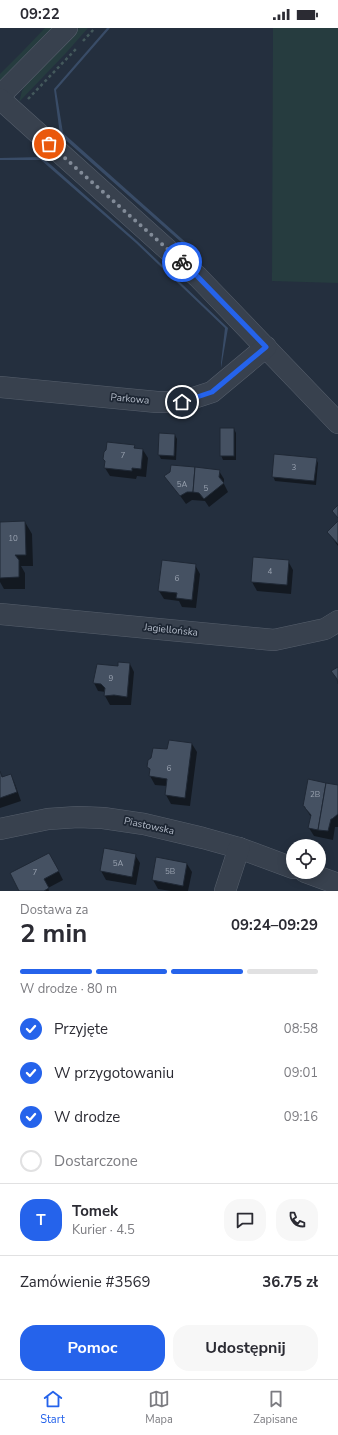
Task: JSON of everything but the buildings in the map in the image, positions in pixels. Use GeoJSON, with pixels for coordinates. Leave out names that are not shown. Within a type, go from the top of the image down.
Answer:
{"type":"FeatureCollection","features":[{"type":"Feature","properties":{"kind":"street"},"geometry":{"type":"LineString","coordinates":[[0,96],[67,28]]}},
{"type":"Feature","properties":{"kind":"street"},"geometry":{"type":"LineString","coordinates":[[0,99],[198,277],[338,423]]}},
{"type":"Feature","properties":{"kind":"street","name":"Parkowa"},"geometry":{"type":"LineString","coordinates":[[0,387],[157,402],[182,402],[212,392],[266,347]]}},
{"type":"Feature","properties":{"kind":"street","name":"Jagiellońska"},"geometry":{"type":"LineString","coordinates":[[0,614],[274,640],[326,629],[338,621]]}},
{"type":"Feature","properties":{"kind":"street","name":"Piastowska"},"geometry":{"type":"LineString","coordinates":[[0,829],[48,819],[78,817],[103,818],[144,824],[239,848],[286,865]]}},
{"type":"Feature","properties":{"kind":"street"},"geometry":{"type":"LineString","coordinates":[[225,891],[239,848]]}},
{"type":"Feature","properties":{"kind":"street"},"geometry":{"type":"LineString","coordinates":[[324,879],[338,884]]}},
{"type":"Feature","properties":{"kind":"path"},"geometry":{"type":"LineString","coordinates":[[25,103],[52,76],[94,28]]}},
{"type":"Feature","properties":{"kind":"green space"},"geometry":{"type":"Polygon","coordinates":[[[45,28],[54,28],[0,83],[0,74],[45,28]]]}},
{"type":"Feature","properties":{"kind":"green space"},"geometry":{"type":"Polygon","coordinates":[[[79,28],[88,28],[19,102],[25,86],[79,28]]]}},
{"type":"Feature","properties":{"kind":"green space"},"geometry":{"type":"Polygon","coordinates":[[[273,28],[338,28],[338,283],[272,281],[273,28]]]}},
{"type":"Feature","properties":{"kind":"water"},"geometry":{"type":"Polygon","coordinates":[[[107,28],[110,28],[56,90],[63,133],[191,247],[189,249],[60,135],[54,89],[107,28]]]}},
{"type":"Feature","properties":{"kind":"water"},"geometry":{"type":"Polygon","coordinates":[[[42,157],[137,241],[228,328],[221,368],[225,328],[136,243],[41,160],[0,160],[0,158],[42,157]]]}},
{"type":"Feature","properties":{"kind":"way so far"},"geometry":{"type":"LineString","coordinates":[[49,144],[182,262]]}},
{"type":"Feature","properties":{"kind":"route"},"geometry":{"type":"LineString","coordinates":[[182,262],[266,347],[212,392],[182,402]]}}]}
